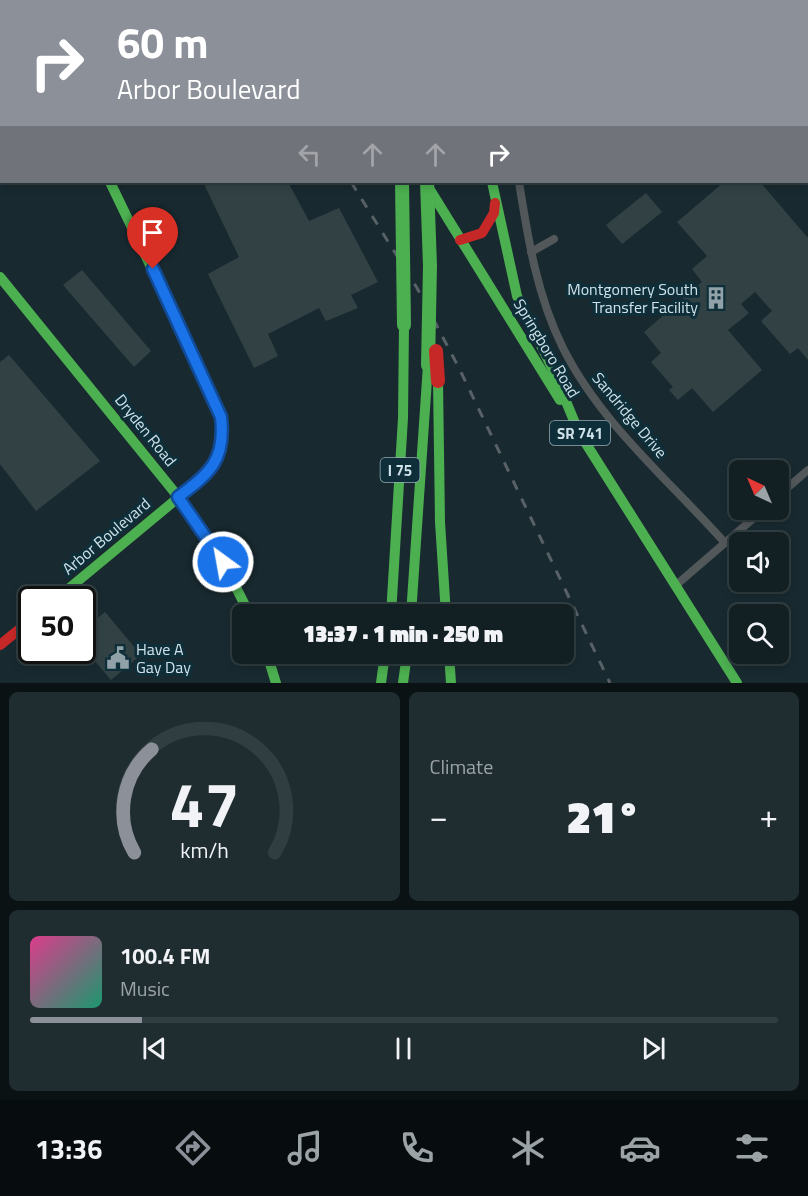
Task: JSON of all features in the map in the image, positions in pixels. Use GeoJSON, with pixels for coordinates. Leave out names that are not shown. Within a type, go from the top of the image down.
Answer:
{"type":"FeatureCollection","features":[{"type":"Feature","properties":{"kind":"main road","name":"Arbor Boulevard"},"geometry":{"type":"LineString","coordinates":[[72,586],[204,477],[215,464],[222,437],[221,417],[184,333],[110,183]]}},
{"type":"Feature","properties":{"kind":"main road","name":"I 75"},"geometry":{"type":"LineString","coordinates":[[392,604],[404,418],[402,183]]}},
{"type":"Feature","properties":{"kind":"main road","name":"I 75"},"geometry":{"type":"LineString","coordinates":[[412,604],[428,365],[430,266],[426,183]]}},
{"type":"Feature","properties":{"kind":"main road","name":"Springboro Road"},"geometry":{"type":"LineString","coordinates":[[427,183],[737,683]]}},
{"type":"Feature","properties":{"kind":"main road"},"geometry":{"type":"LineString","coordinates":[[460,240],[474,238],[488,227],[494,213],[494,187]]}},
{"type":"Feature","properties":{"kind":"main road"},"geometry":{"type":"LineString","coordinates":[[494,187],[517,296],[553,370],[577,428]]}},
{"type":"Feature","properties":{"kind":"main road"},"geometry":{"type":"LineString","coordinates":[[430,266],[438,381],[440,522],[445,604]]}},
{"type":"Feature","properties":{"kind":"main road","name":"Dryden Road"},"geometry":{"type":"LineString","coordinates":[[0,277],[178,497],[223,562],[244,604]]}},
{"type":"Feature","properties":{"kind":"main road"},"geometry":{"type":"LineString","coordinates":[[0,645],[18,630]]}},
{"type":"Feature","properties":{"kind":"main road"},"geometry":{"type":"LineString","coordinates":[[270,664],[276,683]]}},
{"type":"Feature","properties":{"kind":"main road"},"geometry":{"type":"LineString","coordinates":[[381,683],[384,664]]}},
{"type":"Feature","properties":{"kind":"main road"},"geometry":{"type":"LineString","coordinates":[[403,683],[406,664]]}},
{"type":"Feature","properties":{"kind":"main road"},"geometry":{"type":"LineString","coordinates":[[450,664],[451,683]]}},
{"type":"Feature","properties":{"kind":"street","name":"Sandridge Drive"},"geometry":{"type":"LineString","coordinates":[[519,183],[531,252],[553,326],[587,389],[628,440],[725,543]]}},
{"type":"Feature","properties":{"kind":"street"},"geometry":{"type":"LineString","coordinates":[[531,252],[554,239]]}},
{"type":"Feature","properties":{"kind":"street"},"geometry":{"type":"LineString","coordinates":[[789,486],[808,470]]}},
{"type":"Feature","properties":{"kind":"street"},"geometry":{"type":"LineString","coordinates":[[675,586],[751,520]]}},
{"type":"Feature","properties":{"kind":"building"},"geometry":{"type":"Polygon","coordinates":[[[203,183],[289,183],[309,221],[339,208],[378,282],[351,295],[358,308],[326,321],[319,308],[268,334],[278,356],[254,368],[208,274],[239,257],[203,183]]]}},
{"type":"Feature","properties":{"kind":"building","name":"Montgomery South Transfer Facility"},"geometry":{"type":"Polygon","coordinates":[[[723,183],[761,183],[808,238],[808,360],[798,348],[790,354],[761,321],[772,311],[755,292],[741,304],[749,313],[728,330],[762,370],[713,412],[692,388],[678,400],[669,390],[673,387],[651,362],[661,353],[644,332],[702,282],[692,269],[707,256],[677,222],[723,183]]]}},
{"type":"Feature","properties":{"kind":"building"},"geometry":{"type":"Polygon","coordinates":[[[646,193],[662,212],[622,244],[606,225],[646,193]]]}},
{"type":"Feature","properties":{"kind":"building"},"geometry":{"type":"Polygon","coordinates":[[[82,270],[151,351],[134,367],[63,285],[82,270]]]}},
{"type":"Feature","properties":{"kind":"building"},"geometry":{"type":"Polygon","coordinates":[[[9,355],[100,461],[36,511],[0,464],[0,362],[9,355]]]}},
{"type":"Feature","properties":{"kind":"building"},"geometry":{"type":"Polygon","coordinates":[[[105,612],[141,655],[111,680],[96,662],[96,619],[105,612]]]}},
{"type":"Feature","properties":{"kind":"railway"},"geometry":{"type":"LineString","coordinates":[[352,183],[417,288],[460,370],[610,683]]}},
{"type":"Feature","properties":{"kind":"traffic: fast"},"geometry":{"type":"LineString","coordinates":[[72,586],[208,473],[217,456],[221,440],[221,422],[217,404],[110,183]]}},
{"type":"Feature","properties":{"kind":"traffic: fast"},"geometry":{"type":"LineString","coordinates":[[402,183],[404,325]]}},
{"type":"Feature","properties":{"kind":"traffic: fast"},"geometry":{"type":"LineString","coordinates":[[427,183],[430,266],[428,365]]}},
{"type":"Feature","properties":{"kind":"traffic: fast"},"geometry":{"type":"LineString","coordinates":[[492,183],[517,296],[553,370],[577,428]]}},
{"type":"Feature","properties":{"kind":"traffic: fast"},"geometry":{"type":"LineString","coordinates":[[427,185],[560,400]]}},
{"type":"Feature","properties":{"kind":"traffic: fast"},"geometry":{"type":"LineString","coordinates":[[0,277],[193,515],[223,562],[244,604]]}},
{"type":"Feature","properties":{"kind":"traffic: fast"},"geometry":{"type":"LineString","coordinates":[[392,604],[403,418],[404,325]]}},
{"type":"Feature","properties":{"kind":"traffic: fast"},"geometry":{"type":"LineString","coordinates":[[412,604],[428,365]]}},
{"type":"Feature","properties":{"kind":"traffic: fast"},"geometry":{"type":"LineString","coordinates":[[438,381],[440,522],[445,604]]}},
{"type":"Feature","properties":{"kind":"traffic: fast"},"geometry":{"type":"LineString","coordinates":[[573,423],[737,683]]}},
{"type":"Feature","properties":{"kind":"traffic: fast"},"geometry":{"type":"LineString","coordinates":[[270,664],[276,683]]}},
{"type":"Feature","properties":{"kind":"traffic: fast"},"geometry":{"type":"LineString","coordinates":[[381,683],[384,664]]}},
{"type":"Feature","properties":{"kind":"traffic: fast"},"geometry":{"type":"LineString","coordinates":[[403,683],[406,664]]}},
{"type":"Feature","properties":{"kind":"traffic: fast"},"geometry":{"type":"LineString","coordinates":[[450,664],[451,683]]}},
{"type":"Feature","properties":{"kind":"traffic: jam"},"geometry":{"type":"LineString","coordinates":[[460,240],[482,233],[494,213],[495,203]]}},
{"type":"Feature","properties":{"kind":"traffic: jam"},"geometry":{"type":"LineString","coordinates":[[436,351],[438,381]]}},
{"type":"Feature","properties":{"kind":"traffic: jam"},"geometry":{"type":"LineString","coordinates":[[0,645],[18,630]]}},
{"type":"Feature","properties":{"kind":"place","name":"Montgomery South Transfer Facility"},"geometry":{"type":"Point","coordinates":[716,298]}},
{"type":"Feature","properties":{"kind":"place","name":"Have A Gay Day"},"geometry":{"type":"Point","coordinates":[118,658]}},
{"type":"Feature","properties":{"kind":"route"},"geometry":{"type":"LineString","coordinates":[[153,269],[190,344],[221,417],[222,437],[215,464],[204,477],[178,497],[193,515],[223,562]]}}]}
